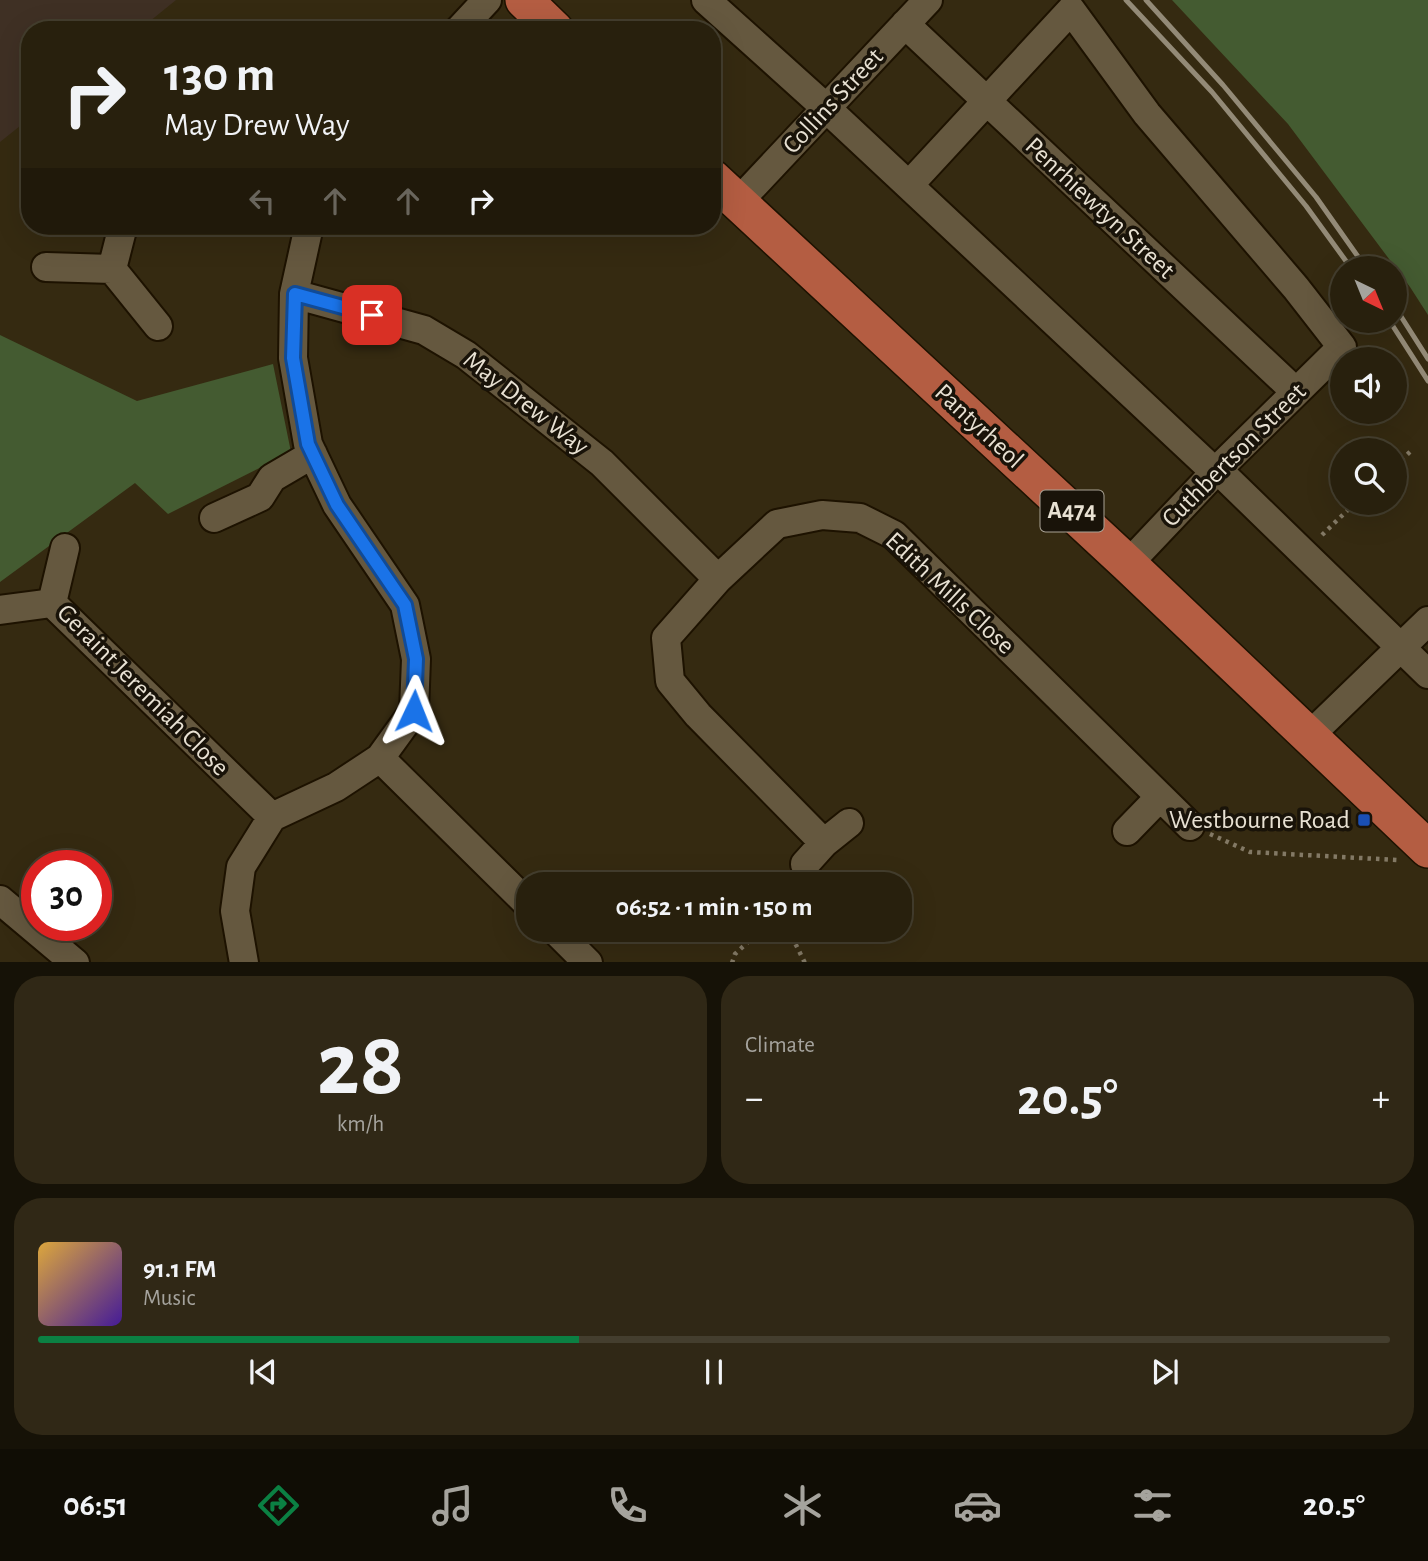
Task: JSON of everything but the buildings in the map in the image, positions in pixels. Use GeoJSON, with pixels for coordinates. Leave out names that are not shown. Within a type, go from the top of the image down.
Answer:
{"type":"FeatureCollection","features":[{"type":"Feature","properties":{"kind":"main road"},"geometry":{"type":"LineString","coordinates":[[524,0],[546,21]]}},
{"type":"Feature","properties":{"kind":"main road","name":"Pantyrheol"},"geometry":{"type":"LineString","coordinates":[[725,190],[1128,564],[1308,736],[1415,855]]}},
{"type":"Feature","properties":{"kind":"street"},"geometry":{"type":"LineString","coordinates":[[467,21],[487,0]]}},
{"type":"Feature","properties":{"kind":"street"},"geometry":{"type":"LineString","coordinates":[[706,0],[827,108],[1217,471],[1428,674]]}},
{"type":"Feature","properties":{"kind":"street","name":"Collins Street"},"geometry":{"type":"LineString","coordinates":[[725,190],[827,108],[928,0]]}},
{"type":"Feature","properties":{"kind":"street","name":"Cuthbertson Street"},"geometry":{"type":"LineString","coordinates":[[988,102],[1071,10],[1147,114],[1296,288],[1342,347],[1128,564]]}},
{"type":"Feature","properties":{"kind":"street","name":"Penrhiewtyn Street"},"geometry":{"type":"LineString","coordinates":[[905,24],[1296,392]]}},
{"type":"Feature","properties":{"kind":"street"},"geometry":{"type":"LineString","coordinates":[[909,185],[988,102]]}},
{"type":"Feature","properties":{"kind":"street"},"geometry":{"type":"LineString","coordinates":[[112,269],[121,235]]}},
{"type":"Feature","properties":{"kind":"street"},"geometry":{"type":"LineString","coordinates":[[244,962],[235,911],[241,867],[272,817],[336,787],[380,758],[414,711],[416,659],[405,605],[337,505],[308,444],[293,358],[295,294],[307,235]]}},
{"type":"Feature","properties":{"kind":"street"},"geometry":{"type":"LineString","coordinates":[[46,267],[112,269],[158,326]]}},
{"type":"Feature","properties":{"kind":"street","name":"May Drew Way"},"geometry":{"type":"LineString","coordinates":[[295,294],[424,330],[466,355],[602,463],[718,579]]}},
{"type":"Feature","properties":{"kind":"street"},"geometry":{"type":"LineString","coordinates":[[214,518],[260,497],[272,478],[313,454]]}},
{"type":"Feature","properties":{"kind":"street","name":"Edith Mills Close"},"geometry":{"type":"LineString","coordinates":[[824,843],[698,715],[670,681],[666,638],[718,579],[777,524],[822,514],[860,518],[894,535],[1190,826]]}},
{"type":"Feature","properties":{"kind":"street","name":"Geraint Jeremiah Close"},"geometry":{"type":"LineString","coordinates":[[65,548],[52,603],[272,817]]}},
{"type":"Feature","properties":{"kind":"street"},"geometry":{"type":"LineString","coordinates":[[0,610],[52,603]]}},
{"type":"Feature","properties":{"kind":"street"},"geometry":{"type":"LineString","coordinates":[[1308,736],[1428,621]]}},
{"type":"Feature","properties":{"kind":"street"},"geometry":{"type":"LineString","coordinates":[[380,758],[516,892]]}},
{"type":"Feature","properties":{"kind":"street"},"geometry":{"type":"LineString","coordinates":[[1127,831],[1160,797]]}},
{"type":"Feature","properties":{"kind":"street"},"geometry":{"type":"LineString","coordinates":[[805,864],[824,843],[849,823]]}},
{"type":"Feature","properties":{"kind":"street"},"geometry":{"type":"LineString","coordinates":[[0,900],[75,962]]}},
{"type":"Feature","properties":{"kind":"street"},"geometry":{"type":"LineString","coordinates":[[567,942],[588,962]]}},
{"type":"Feature","properties":{"kind":"path"},"geometry":{"type":"LineString","coordinates":[[1407,455],[1413,449]]}},
{"type":"Feature","properties":{"kind":"path"},"geometry":{"type":"LineString","coordinates":[[1303,553],[1342,515]]}},
{"type":"Feature","properties":{"kind":"path"},"geometry":{"type":"LineString","coordinates":[[1190,826],[1250,852],[1415,855]]}},
{"type":"Feature","properties":{"kind":"path"},"geometry":{"type":"LineString","coordinates":[[732,962],[748,942]]}},
{"type":"Feature","properties":{"kind":"path"},"geometry":{"type":"LineString","coordinates":[[795,942],[805,962]]}},
{"type":"Feature","properties":{"kind":"shaded area"},"geometry":{"type":"Polygon","coordinates":[[[0,0],[176,0],[150,21],[21,21],[21,125],[0,142],[0,0]]]}},
{"type":"Feature","properties":{"kind":"green space"},"geometry":{"type":"Polygon","coordinates":[[[1172,0],[1428,0],[1428,315],[1407,283],[1407,256],[1387,256],[1288,124],[1172,0]]]}},
{"type":"Feature","properties":{"kind":"green space"},"geometry":{"type":"Polygon","coordinates":[[[0,335],[137,401],[273,364],[291,452],[168,514],[135,483],[0,582],[0,335]]]}},
{"type":"Feature","properties":{"kind":"railway"},"geometry":{"type":"LineString","coordinates":[[1126,0],[1212,92],[1306,206],[1342,256]]}},
{"type":"Feature","properties":{"kind":"railway"},"geometry":{"type":"LineString","coordinates":[[1146,0],[1223,85],[1316,197],[1358,256]]}},
{"type":"Feature","properties":{"kind":"railway"},"geometry":{"type":"LineString","coordinates":[[1407,326],[1428,359]]}},
{"type":"Feature","properties":{"kind":"railway"},"geometry":{"type":"LineString","coordinates":[[1397,333],[1428,381]]}},
{"type":"Feature","properties":{"kind":"place","name":"Westbourne Road"},"geometry":{"type":"Point","coordinates":[1364,820]}},
{"type":"Feature","properties":{"kind":"route"},"geometry":{"type":"LineString","coordinates":[[372,315],[295,294],[293,358],[308,444],[337,505],[405,605],[416,659],[414,711]]}}]}
